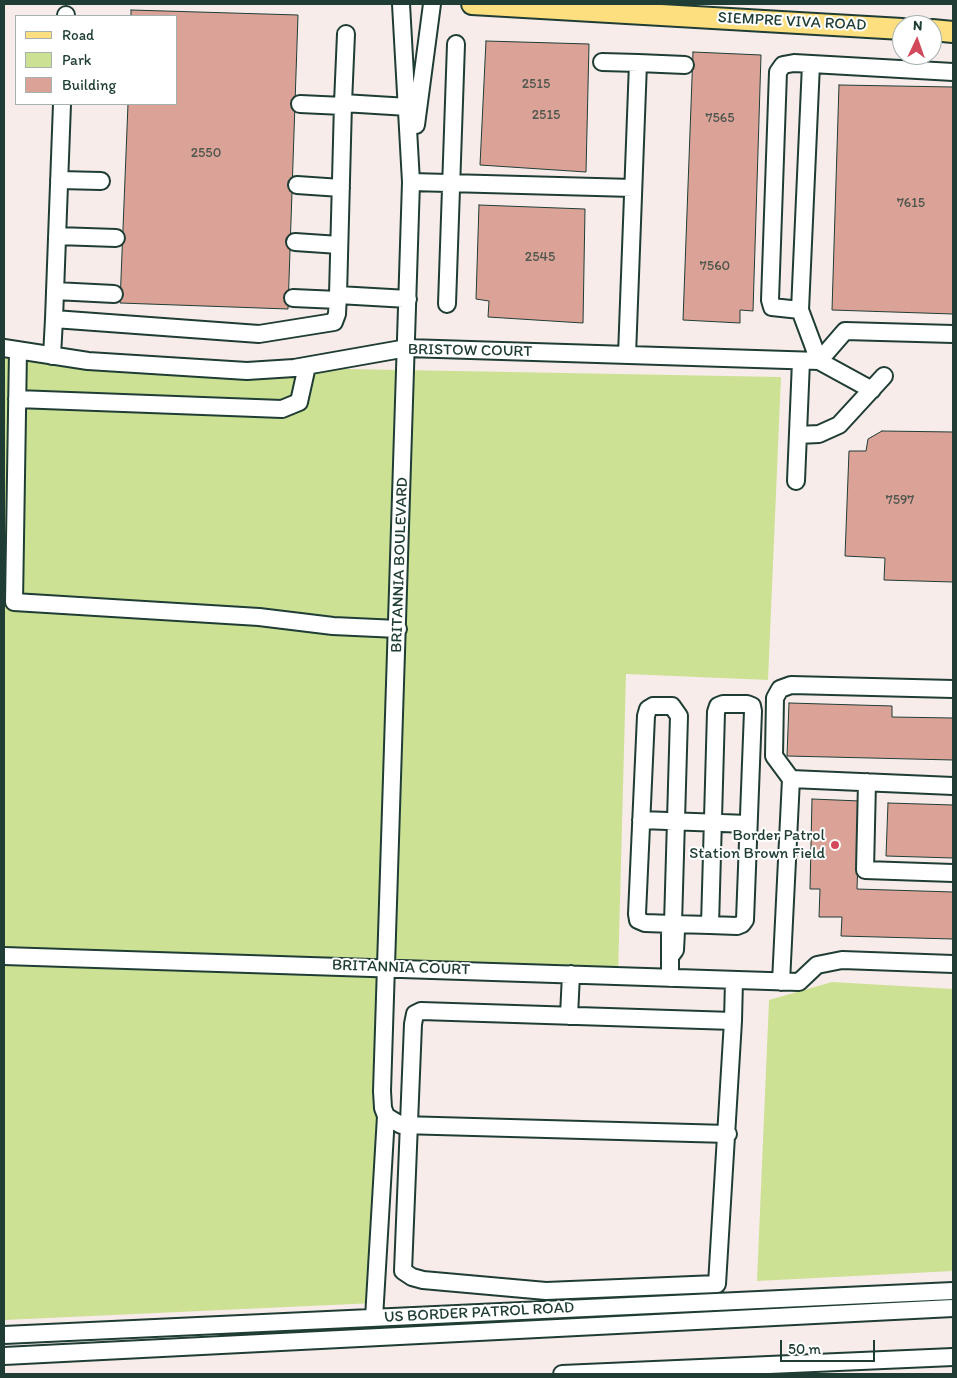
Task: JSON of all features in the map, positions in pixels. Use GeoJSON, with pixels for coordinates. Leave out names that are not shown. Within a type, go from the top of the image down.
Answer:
{"type":"FeatureCollection","features":[{"type":"Feature","properties":{"kind":"main road","name":"SIEMPRE VIVA ROAD"},"geometry":{"type":"LineString","coordinates":[[472,4],[892,28]]}},
{"type":"Feature","properties":{"kind":"street","name":"BRITANNIA BOULEVARD"},"geometry":{"type":"LineString","coordinates":[[374,1318],[386,1116],[382,1091],[411,182],[402,4]]}},
{"type":"Feature","properties":{"kind":"street","name":"BRITANNIA BOULEVARD"},"geometry":{"type":"LineString","coordinates":[[411,162],[432,4]]}},
{"type":"Feature","properties":{"kind":"street"},"geometry":{"type":"LineString","coordinates":[[54,319],[259,334],[334,322],[337,314],[338,298],[346,34]]}},
{"type":"Feature","properties":{"kind":"street"},"geometry":{"type":"LineString","coordinates":[[447,304],[456,44]]}},
{"type":"Feature","properties":{"kind":"street"},"geometry":{"type":"LineString","coordinates":[[602,62],[685,64]]}},
{"type":"Feature","properties":{"kind":"street"},"geometry":{"type":"LineString","coordinates":[[627,355],[638,63]]}},
{"type":"Feature","properties":{"kind":"street"},"geometry":{"type":"LineString","coordinates":[[811,64],[800,310],[819,361],[872,390]]}},
{"type":"Feature","properties":{"kind":"street"},"geometry":{"type":"LineString","coordinates":[[800,310],[772,307],[770,300],[778,72],[783,65],[811,64],[953,72]]}},
{"type":"Feature","properties":{"kind":"street"},"geometry":{"type":"LineString","coordinates":[[300,104],[408,107]]}},
{"type":"Feature","properties":{"kind":"street"},"geometry":{"type":"LineString","coordinates":[[52,356],[62,105]]}},
{"type":"Feature","properties":{"kind":"street"},"geometry":{"type":"LineString","coordinates":[[59,180],[101,181]]}},
{"type":"Feature","properties":{"kind":"street"},"geometry":{"type":"LineString","coordinates":[[411,182],[633,188]]}},
{"type":"Feature","properties":{"kind":"street"},"geometry":{"type":"LineString","coordinates":[[297,186],[341,188]]}},
{"type":"Feature","properties":{"kind":"street"},"geometry":{"type":"LineString","coordinates":[[57,236],[116,238]]}},
{"type":"Feature","properties":{"kind":"street"},"geometry":{"type":"LineString","coordinates":[[295,242],[339,244]]}},
{"type":"Feature","properties":{"kind":"street"},"geometry":{"type":"LineString","coordinates":[[55,291],[114,294]]}},
{"type":"Feature","properties":{"kind":"street"},"geometry":{"type":"LineString","coordinates":[[292,298],[408,299]]}},
{"type":"Feature","properties":{"kind":"street"},"geometry":{"type":"LineString","coordinates":[[819,361],[846,331],[953,334]]}},
{"type":"Feature","properties":{"kind":"street","name":"BRISTOW COURT"},"geometry":{"type":"LineString","coordinates":[[11,349],[88,361],[247,371],[307,366],[407,348],[819,361]]}},
{"type":"Feature","properties":{"kind":"street"},"geometry":{"type":"LineString","coordinates":[[11,349],[17,399],[14,602],[259,617],[333,626],[398,629]]}},
{"type":"Feature","properties":{"kind":"street"},"geometry":{"type":"LineString","coordinates":[[796,481],[801,361]]}},
{"type":"Feature","properties":{"kind":"street"},"geometry":{"type":"LineString","coordinates":[[17,399],[282,409],[299,402],[307,366]]}},
{"type":"Feature","properties":{"kind":"street"},"geometry":{"type":"LineString","coordinates":[[798,435],[819,434],[839,425],[884,376]]}},
{"type":"Feature","properties":{"kind":"street"},"geometry":{"type":"LineString","coordinates":[[781,982],[791,779],[774,756],[775,698],[780,689],[791,685],[953,690]]}},
{"type":"Feature","properties":{"kind":"street"},"geometry":{"type":"LineString","coordinates":[[670,978],[676,931],[673,924],[678,716],[672,706],[653,706],[648,709],[646,716],[638,920],[645,923],[673,924],[710,925],[736,926],[742,924],[745,920],[752,706],[747,704],[723,704],[718,706],[716,712],[710,925]]}},
{"type":"Feature","properties":{"kind":"street"},"geometry":{"type":"LineString","coordinates":[[791,779],[953,786]]}},
{"type":"Feature","properties":{"kind":"street"},"geometry":{"type":"LineString","coordinates":[[867,782],[865,870],[953,873]]}},
{"type":"Feature","properties":{"kind":"street"},"geometry":{"type":"LineString","coordinates":[[641,820],[748,824]]}},
{"type":"Feature","properties":{"kind":"street","name":"BRITANNIA COURT"},"geometry":{"type":"LineString","coordinates":[[4,956],[781,982],[799,982],[817,965],[842,960],[953,964]]}},
{"type":"Feature","properties":{"kind":"street"},"geometry":{"type":"LineString","coordinates":[[570,1016],[571,974]]}},
{"type":"Feature","properties":{"kind":"street"},"geometry":{"type":"LineString","coordinates":[[733,1021],[421,1011],[415,1014],[403,1271],[412,1277],[423,1280],[546,1291],[717,1284],[728,1134],[733,1021],[734,980]]}},
{"type":"Feature","properties":{"kind":"street"},"geometry":{"type":"LineString","coordinates":[[386,1116],[401,1124],[409,1125],[728,1134]]}},
{"type":"Feature","properties":{"kind":"street","name":"US BORDER PATROL ROAD"},"geometry":{"type":"LineString","coordinates":[[4,1335],[953,1291]]}},
{"type":"Feature","properties":{"kind":"street"},"geometry":{"type":"LineString","coordinates":[[4,1356],[953,1308]]}},
{"type":"Feature","properties":{"kind":"street"},"geometry":{"type":"LineString","coordinates":[[562,1374],[953,1357]]}},
{"type":"Feature","properties":{"kind":"green space"},"geometry":{"type":"Polygon","coordinates":[[[4,348],[294,368],[781,377],[768,680],[626,674],[618,976],[387,968],[375,1303],[4,1320],[4,348]]]}},
{"type":"Feature","properties":{"kind":"green space"},"geometry":{"type":"Polygon","coordinates":[[[832,982],[953,989],[953,1271],[757,1281],[769,1000],[832,982]]]}},
{"type":"Feature","properties":{"kind":"building"},"geometry":{"type":"Polygon","coordinates":[[[131,10],[298,15],[288,309],[120,303],[128,105],[178,105],[178,15],[131,15],[131,10]]]}},
{"type":"Feature","properties":{"kind":"building"},"geometry":{"type":"Polygon","coordinates":[[[486,41],[589,44],[586,172],[480,165],[486,41]]]}},
{"type":"Feature","properties":{"kind":"building"},"geometry":{"type":"Polygon","coordinates":[[[693,52],[761,55],[753,311],[740,310],[740,323],[683,320],[693,52]]]}},
{"type":"Feature","properties":{"kind":"building"},"geometry":{"type":"Polygon","coordinates":[[[839,85],[953,87],[953,314],[832,310],[839,85]]]}},
{"type":"Feature","properties":{"kind":"building"},"geometry":{"type":"Polygon","coordinates":[[[479,205],[585,209],[583,323],[488,317],[489,301],[476,299],[479,205]]]}},
{"type":"Feature","properties":{"kind":"building"},"geometry":{"type":"Polygon","coordinates":[[[882,431],[953,432],[953,582],[884,580],[885,558],[845,556],[849,451],[866,451],[868,439],[882,431]]]}},
{"type":"Feature","properties":{"kind":"building"},"geometry":{"type":"Polygon","coordinates":[[[789,703],[892,706],[892,717],[953,718],[953,760],[787,756],[789,703]]]}},
{"type":"Feature","properties":{"kind":"building","name":"Border Patrol Station Brown Field"},"geometry":{"type":"Polygon","coordinates":[[[812,799],[860,801],[857,889],[953,892],[953,939],[841,936],[842,917],[819,917],[820,889],[810,889],[812,799]]]}},
{"type":"Feature","properties":{"kind":"building"},"geometry":{"type":"Polygon","coordinates":[[[888,803],[953,805],[953,858],[886,856],[888,803]]]}},
{"type":"Feature","properties":{"kind":"place","name":"Border Patrol Station Brown Field"},"geometry":{"type":"Point","coordinates":[835,845]}}]}
